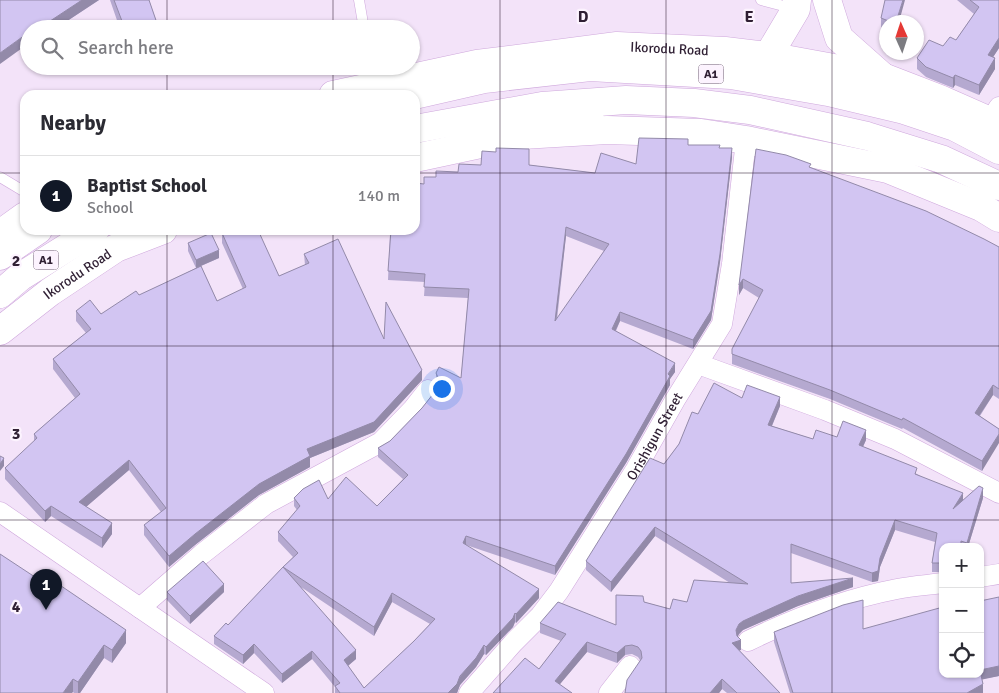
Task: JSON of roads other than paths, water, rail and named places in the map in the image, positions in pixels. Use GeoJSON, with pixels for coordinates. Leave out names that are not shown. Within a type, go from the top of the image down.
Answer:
{"type":"FeatureCollection","features":[{"type":"Feature","properties":{"kind":"main road"},"geometry":{"type":"LineString","coordinates":[[827,0],[839,38],[883,77]]}},
{"type":"Feature","properties":{"kind":"main road"},"geometry":{"type":"LineString","coordinates":[[768,56],[796,4]]}},
{"type":"Feature","properties":{"kind":"main road","name":"Ikorodu Road"},"geometry":{"type":"LineString","coordinates":[[420,71],[617,46],[725,51],[768,56],[883,77],[997,117]]}},
{"type":"Feature","properties":{"kind":"main road","name":"Ikorodu Road"},"geometry":{"type":"LineString","coordinates":[[420,94],[484,79],[590,66],[731,75],[828,92],[904,110],[955,127],[999,150]]}},
{"type":"Feature","properties":{"kind":"main road","name":"Ikorodu Road"},"geometry":{"type":"LineString","coordinates":[[343,90],[372,76]]}},
{"type":"Feature","properties":{"kind":"main road","name":"A1"},"geometry":{"type":"LineString","coordinates":[[420,128],[542,106],[626,100],[694,104],[750,110],[867,136],[941,159],[999,186]]}},
{"type":"Feature","properties":{"kind":"main road"},"geometry":{"type":"LineString","coordinates":[[420,157],[522,135],[607,130],[752,136],[888,169],[981,207],[999,218]]}},
{"type":"Feature","properties":{"kind":"main road"},"geometry":{"type":"LineString","coordinates":[[0,234],[20,220]]}},
{"type":"Feature","properties":{"kind":"main road","name":"A1"},"geometry":{"type":"LineString","coordinates":[[0,256],[31,235]]}},
{"type":"Feature","properties":{"kind":"main road","name":"Ikorodu Road"},"geometry":{"type":"LineString","coordinates":[[0,294],[20,277],[87,235]]}},
{"type":"Feature","properties":{"kind":"main road","name":"Ikorodu Road"},"geometry":{"type":"LineString","coordinates":[[0,331],[50,292],[116,248],[149,235]]}},
{"type":"Feature","properties":{"kind":"street","name":"Orishigun Street"},"geometry":{"type":"LineString","coordinates":[[470,693],[513,643],[540,616],[559,590],[631,478],[675,400],[722,324],[752,136]]}},
{"type":"Feature","properties":{"kind":"street"},"geometry":{"type":"LineString","coordinates":[[698,364],[825,410],[877,432],[999,493]]}},
{"type":"Feature","properties":{"kind":"street"},"geometry":{"type":"LineString","coordinates":[[140,608],[202,554],[266,504],[382,442],[428,390]]}},
{"type":"Feature","properties":{"kind":"street"},"geometry":{"type":"LineString","coordinates":[[0,512],[264,693]]}},
{"type":"Feature","properties":{"kind":"street"},"geometry":{"type":"LineString","coordinates":[[984,576],[999,574]]}},
{"type":"Feature","properties":{"kind":"street"},"geometry":{"type":"LineString","coordinates":[[748,641],[789,621],[842,603],[897,589],[939,584]]}},
{"type":"Feature","properties":{"kind":"street"},"geometry":{"type":"LineString","coordinates":[[609,693],[630,666]]}},
{"type":"Feature","properties":{"kind":"lane"},"geometry":{"type":"LineString","coordinates":[[359,0],[362,20]]}},
{"type":"Feature","properties":{"kind":"lane"},"geometry":{"type":"LineString","coordinates":[[761,0],[796,4]]}},
{"type":"Feature","properties":{"kind":"lane"},"geometry":{"type":"LineString","coordinates":[[531,123],[570,117],[609,118]]}},
{"type":"Feature","properties":{"kind":"lane"},"geometry":{"type":"LineString","coordinates":[[688,122],[752,136]]}},
{"type":"Feature","properties":{"kind":"lane"},"geometry":{"type":"LineString","coordinates":[[835,147],[902,164]]}},
{"type":"Feature","properties":{"kind":"lane"},"geometry":{"type":"LineString","coordinates":[[0,178],[20,189]]}},
{"type":"Feature","properties":{"kind":"lane"},"geometry":{"type":"LineString","coordinates":[[965,189],[999,206]]}},
{"type":"Feature","properties":{"kind":"lane"},"geometry":{"type":"LineString","coordinates":[[69,267],[123,235]]}},
{"type":"Feature","properties":{"kind":"place","name":"Baptist School"},"geometry":{"type":"Point","coordinates":[46,610]}}]}
